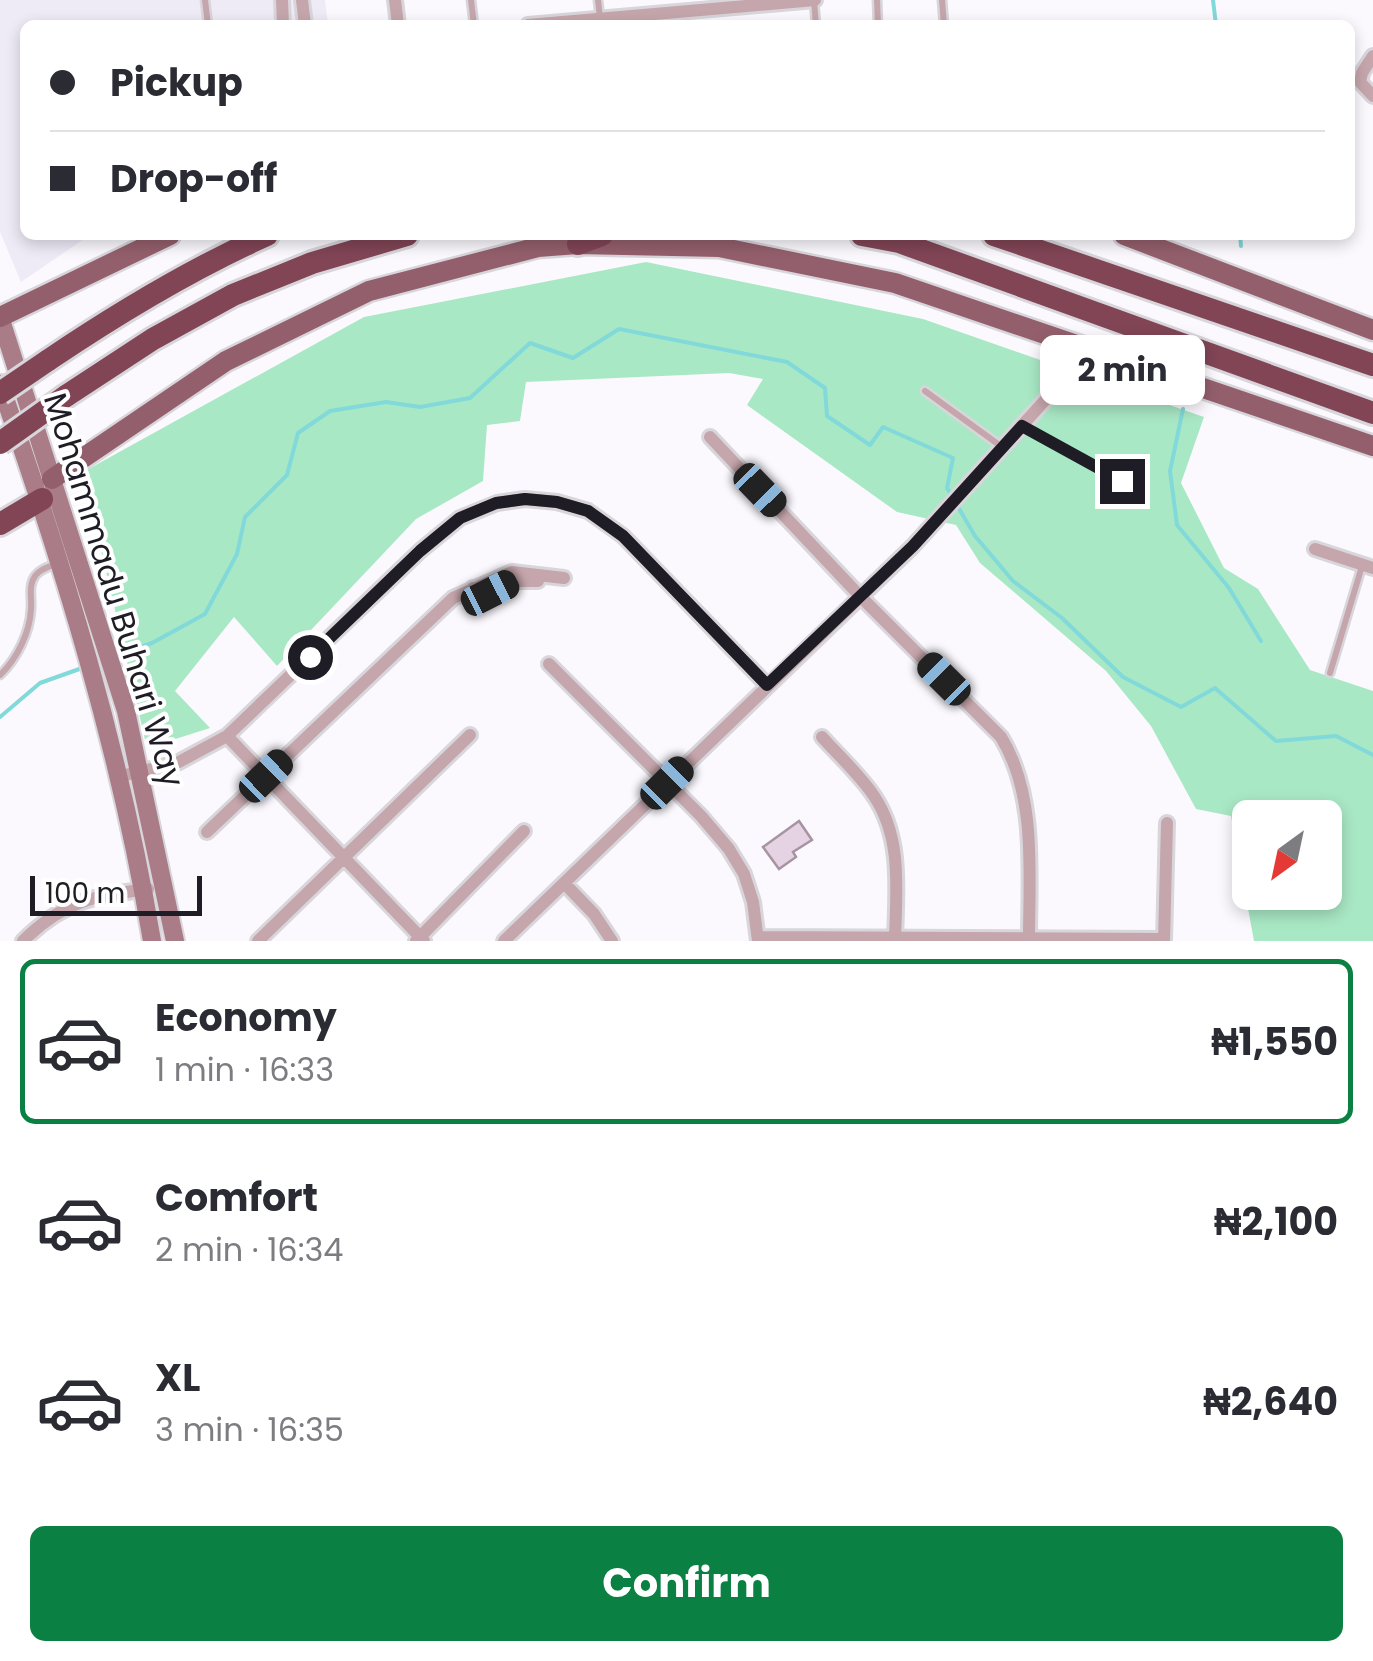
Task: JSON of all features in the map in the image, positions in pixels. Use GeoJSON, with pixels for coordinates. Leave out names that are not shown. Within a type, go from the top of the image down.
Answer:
{"type":"FeatureCollection","features":[{"type":"Feature","properties":{"kind":"highway"},"geometry":{"type":"LineString","coordinates":[[0,392],[135,302],[255,240]]}},
{"type":"Feature","properties":{"kind":"highway"},"geometry":{"type":"LineString","coordinates":[[0,444],[154,339],[232,295],[312,263],[390,240]]}},
{"type":"Feature","properties":{"kind":"highway"},"geometry":{"type":"LineString","coordinates":[[578,244],[589,240]]}},
{"type":"Feature","properties":{"kind":"highway"},"geometry":{"type":"LineString","coordinates":[[888,240],[1367,413]]}},
{"type":"Feature","properties":{"kind":"highway"},"geometry":{"type":"LineString","coordinates":[[1009,240],[1370,363]]}},
{"type":"Feature","properties":{"kind":"highway"},"geometry":{"type":"LineString","coordinates":[[0,524],[47,489]]}},
{"type":"Feature","properties":{"kind":"main road"},"geometry":{"type":"LineString","coordinates":[[0,317],[160,240]]}},
{"type":"Feature","properties":{"kind":"main road"},"geometry":{"type":"LineString","coordinates":[[1137,240],[1373,330]]}},
{"type":"Feature","properties":{"kind":"main road"},"geometry":{"type":"LineString","coordinates":[[47,489],[226,361],[368,291],[538,247],[578,244],[719,247],[895,283],[1373,446]]}},
{"type":"Feature","properties":{"kind":"main road","name":"Mohammadu Buhari Way"},"geometry":{"type":"LineString","coordinates":[[0,317],[47,489],[86,611],[126,711],[175,941]]}},
{"type":"Feature","properties":{"kind":"main road","name":"Mohammadu Buhari Way"},"geometry":{"type":"LineString","coordinates":[[0,384],[47,489],[62,562],[86,611],[104,718],[144,889],[152,941]]}},
{"type":"Feature","properties":{"kind":"street"},"geometry":{"type":"LineString","coordinates":[[579,20],[814,0]]}},
{"type":"Feature","properties":{"kind":"street"},"geometry":{"type":"LineString","coordinates":[[1373,56],[1360,82],[1373,96]]}},
{"type":"Feature","properties":{"kind":"street"},"geometry":{"type":"LineString","coordinates":[[504,941],[913,546],[1047,398]]}},
{"type":"Feature","properties":{"kind":"street"},"geometry":{"type":"LineString","coordinates":[[710,437],[1002,737],[1024,788],[1029,939]]}},
{"type":"Feature","properties":{"kind":"street"},"geometry":{"type":"LineString","coordinates":[[117,777],[177,763],[228,736],[420,551],[460,518],[496,503],[525,499],[557,502],[588,511],[623,536],[767,685]]}},
{"type":"Feature","properties":{"kind":"street"},"geometry":{"type":"LineString","coordinates":[[1315,549],[1368,566]]}},
{"type":"Feature","properties":{"kind":"street"},"geometry":{"type":"LineString","coordinates":[[207,832],[453,598],[512,572],[564,578]]}},
{"type":"Feature","properties":{"kind":"street"},"geometry":{"type":"LineString","coordinates":[[472,588],[486,594],[515,581],[538,581]]}},
{"type":"Feature","properties":{"kind":"street"},"geometry":{"type":"LineString","coordinates":[[549,664],[720,838],[744,874],[758,939],[1164,940],[1167,823]]}},
{"type":"Feature","properties":{"kind":"street"},"geometry":{"type":"LineString","coordinates":[[228,736],[420,940],[524,831]]}},
{"type":"Feature","properties":{"kind":"street"},"geometry":{"type":"LineString","coordinates":[[258,941],[470,736]]}},
{"type":"Feature","properties":{"kind":"street"},"geometry":{"type":"LineString","coordinates":[[822,737],[873,795],[885,816],[893,839],[896,873],[895,939]]}},
{"type":"Feature","properties":{"kind":"street"},"geometry":{"type":"LineString","coordinates":[[564,882],[594,914],[612,941]]}},
{"type":"Feature","properties":{"kind":"street"},"geometry":{"type":"LineString","coordinates":[[22,941],[68,906],[102,894],[166,886]]}},
{"type":"Feature","properties":{"kind":"lane"},"geometry":{"type":"LineString","coordinates":[[598,0],[600,18]]}},
{"type":"Feature","properties":{"kind":"lane"},"geometry":{"type":"LineString","coordinates":[[926,391],[1003,447]]}},
{"type":"Feature","properties":{"kind":"lane"},"geometry":{"type":"LineString","coordinates":[[1022,426],[1122,481]]}},
{"type":"Feature","properties":{"kind":"lane"},"geometry":{"type":"LineString","coordinates":[[0,675],[13,662],[24,637],[32,611],[30,589],[35,576],[62,562]]}},
{"type":"Feature","properties":{"kind":"lane"},"geometry":{"type":"LineString","coordinates":[[1330,674],[1368,566]]}},
{"type":"Feature","properties":{"kind":"shaded area"},"geometry":{"type":"Polygon","coordinates":[[[0,0],[325,0],[327,20],[20,20],[20,240],[83,240],[21,282],[0,232],[0,0]]]}},
{"type":"Feature","properties":{"kind":"green space"},"geometry":{"type":"Polygon","coordinates":[[[646,262],[923,319],[1204,417],[1181,483],[1224,568],[1258,589],[1310,670],[1373,691],[1373,941],[1254,941],[1248,910],[1342,910],[1342,800],[1232,800],[1232,821],[1231,816],[1196,809],[1151,726],[1106,671],[980,563],[956,525],[897,512],[747,405],[763,379],[729,373],[526,382],[520,421],[487,425],[483,481],[416,519],[277,666],[234,617],[175,691],[210,728],[147,748],[83,472],[364,317],[646,262]]]}},
{"type":"Feature","properties":{"kind":"building"},"geometry":{"type":"Polygon","coordinates":[[[799,821],[812,840],[793,852],[796,857],[779,869],[763,847],[799,821]]]}},
{"type":"Feature","properties":{"kind":"waterway"},"geometry":{"type":"LineString","coordinates":[[1213,0],[1215,20]]}},
{"type":"Feature","properties":{"kind":"waterway"},"geometry":{"type":"LineString","coordinates":[[1240,240],[1241,246]]}},
{"type":"Feature","properties":{"kind":"waterway"},"geometry":{"type":"LineString","coordinates":[[113,657],[152,643],[205,614],[237,554],[245,517],[287,475],[298,433],[330,411],[386,402],[420,407],[470,398],[530,343],[573,358],[619,329],[787,362],[825,388],[827,416],[870,445],[883,427],[953,458],[947,488],[975,536],[1013,581],[1062,618],[1123,677],[1181,707],[1215,688],[1276,741],[1336,736],[1373,755]]}},
{"type":"Feature","properties":{"kind":"waterway"},"geometry":{"type":"LineString","coordinates":[[1183,409],[1170,471],[1177,525],[1229,588],[1261,641]]}},
{"type":"Feature","properties":{"kind":"waterway"},"geometry":{"type":"LineString","coordinates":[[0,717],[40,683],[85,667]]}},
{"type":"Feature","properties":{"kind":"route"},"geometry":{"type":"LineString","coordinates":[[310,657],[460,518],[496,503],[525,499],[557,502],[588,511],[623,536],[767,685],[913,546],[1022,426],[1122,481]]}}]}
